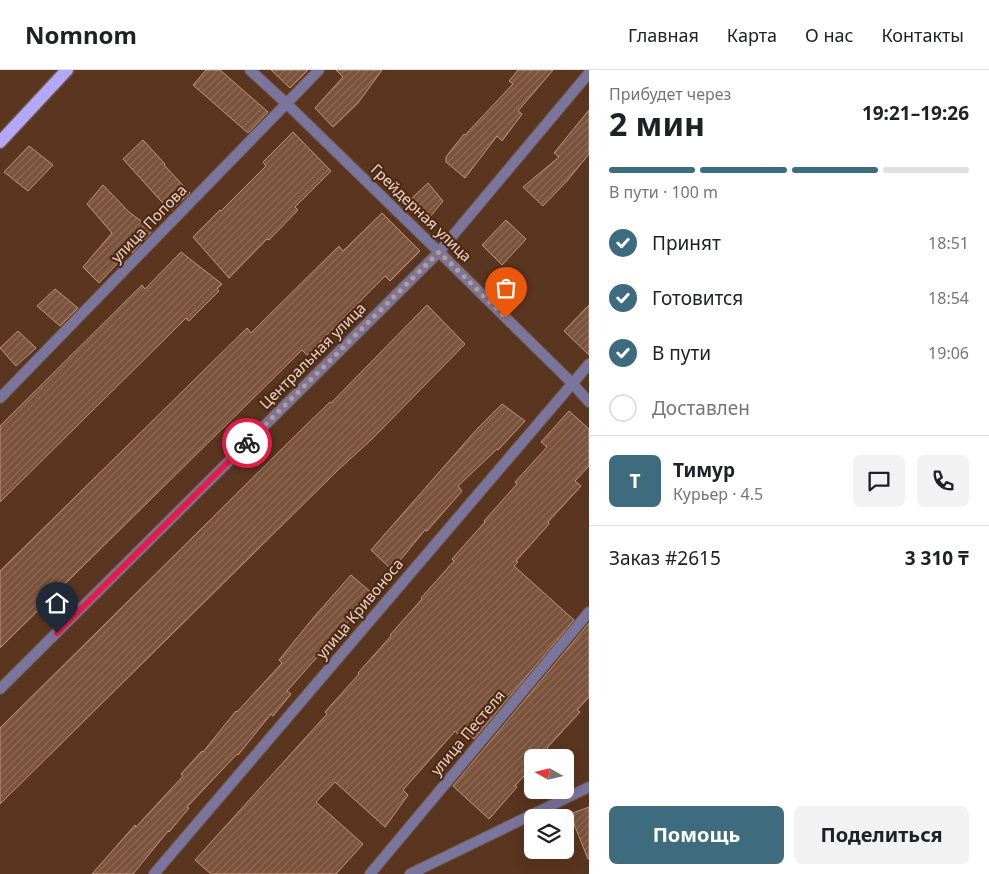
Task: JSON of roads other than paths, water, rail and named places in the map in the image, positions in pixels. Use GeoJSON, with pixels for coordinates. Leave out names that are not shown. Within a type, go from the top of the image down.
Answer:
{"type":"FeatureCollection","features":[{"type":"Feature","properties":{"kind":"main road"},"geometry":{"type":"LineString","coordinates":[[0,142],[67,70]]}},
{"type":"Feature","properties":{"kind":"street","name":"Грейдерная улица"},"geometry":{"type":"LineString","coordinates":[[250,70],[439,252],[589,402]]}},
{"type":"Feature","properties":{"kind":"street","name":"улица Попова"},"geometry":{"type":"LineString","coordinates":[[0,398],[319,70]]}},
{"type":"Feature","properties":{"kind":"street","name":"Центральная улица"},"geometry":{"type":"LineString","coordinates":[[0,689],[439,252],[589,73]]}},
{"type":"Feature","properties":{"kind":"street","name":"улица Кривоноса"},"geometry":{"type":"LineString","coordinates":[[154,874],[589,364]]}},
{"type":"Feature","properties":{"kind":"street","name":"улица Пестеля"},"geometry":{"type":"LineString","coordinates":[[370,874],[589,612]]}},
{"type":"Feature","properties":{"kind":"street"},"geometry":{"type":"LineString","coordinates":[[410,874],[589,787]]}}]}
